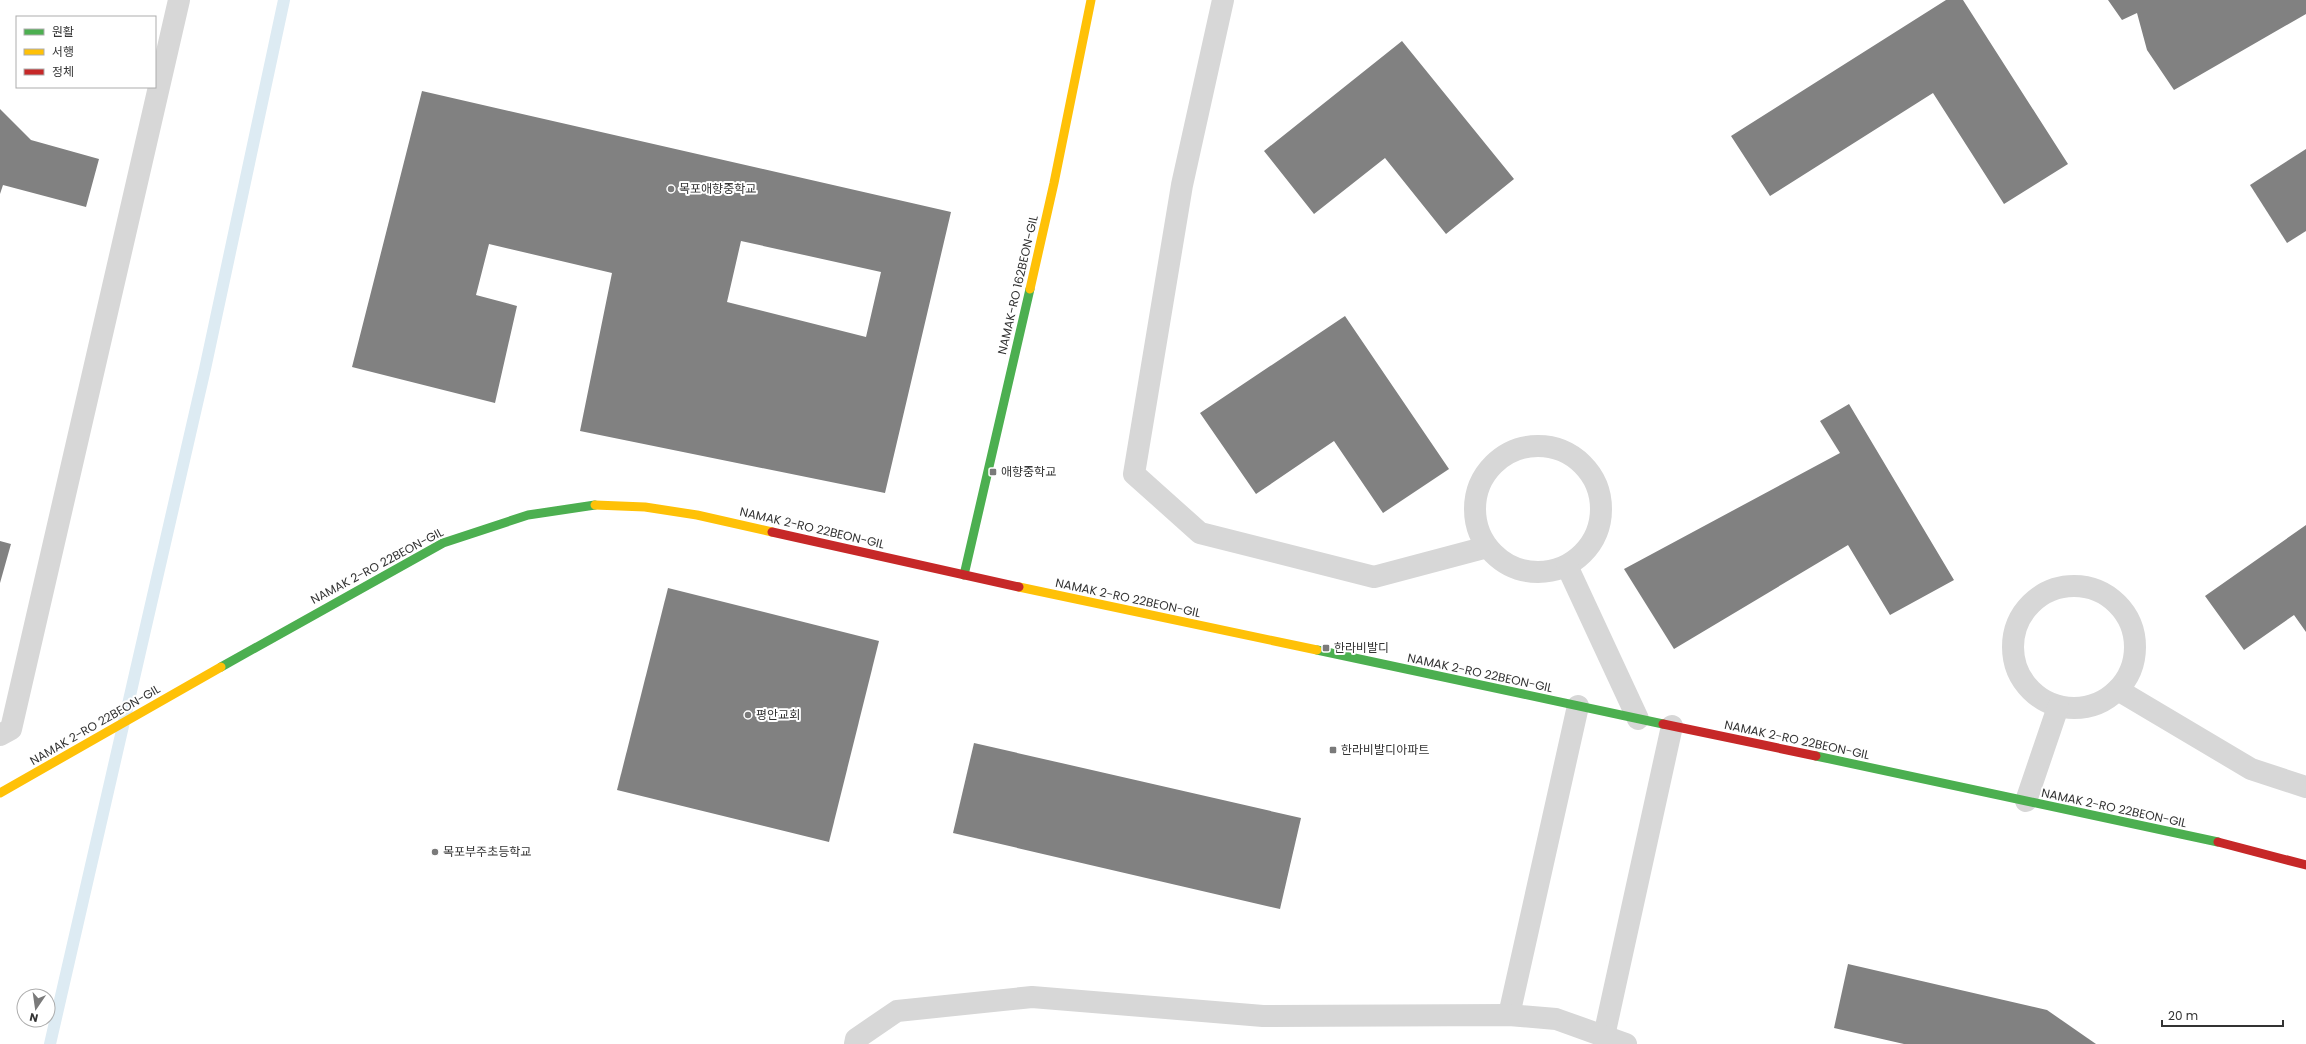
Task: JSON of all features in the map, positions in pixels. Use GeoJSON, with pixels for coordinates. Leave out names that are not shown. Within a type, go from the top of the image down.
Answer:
{"type":"FeatureCollection","features":[{"type":"Feature","properties":{"kind":"street"},"geometry":{"type":"LineString","coordinates":[[0,735],[11,729],[179,0]]}},
{"type":"Feature","properties":{"kind":"street","name":"NAMAK-RO 162BEON-GIL"},"geometry":{"type":"LineString","coordinates":[[964,575],[1052,191],[1091,0]]}},
{"type":"Feature","properties":{"kind":"street"},"geometry":{"type":"LineString","coordinates":[[1223,0],[1182,185],[1134,474],[1200,533],[1374,577],[1487,547]]}},
{"type":"Feature","properties":{"kind":"street"},"geometry":{"type":"LineString","coordinates":[[1543,446],[1563,450],[1581,461],[1594,477],[1601,497],[1602,517],[1595,537],[1584,554],[1567,566],[1545,572],[1524,570],[1503,562],[1487,547],[1478,528],[1475,508],[1478,488],[1488,469],[1503,456],[1522,447],[1543,446]]}},
{"type":"Feature","properties":{"kind":"street","name":"NAMAK 2-RO 22BEON-GIL"},"geometry":{"type":"LineString","coordinates":[[0,793],[302,621],[443,543],[528,515],[590,505],[645,507],[697,515],[964,575],[2236,846],[2306,865]]}},
{"type":"Feature","properties":{"kind":"street"},"geometry":{"type":"LineString","coordinates":[[1567,566],[1638,719]]}},
{"type":"Feature","properties":{"kind":"street"},"geometry":{"type":"LineString","coordinates":[[2068,586],[2090,588],[2109,596],[2125,612],[2134,631],[2136,652],[2130,673],[2118,690],[2105,700],[2090,707],[2058,707],[2038,697],[2023,682],[2014,663],[2012,642],[2018,621],[2030,604],[2048,591],[2068,586]]}},
{"type":"Feature","properties":{"kind":"street"},"geometry":{"type":"LineString","coordinates":[[2118,690],[2251,768],[2306,787]]}},
{"type":"Feature","properties":{"kind":"street"},"geometry":{"type":"LineString","coordinates":[[1509,1015],[1578,706]]}},
{"type":"Feature","properties":{"kind":"street"},"geometry":{"type":"LineString","coordinates":[[2026,801],[2058,707]]}},
{"type":"Feature","properties":{"kind":"street"},"geometry":{"type":"LineString","coordinates":[[1604,1036],[1672,726]]}},
{"type":"Feature","properties":{"kind":"street"},"geometry":{"type":"LineString","coordinates":[[855,1044],[856,1039],[897,1011],[1032,997],[1263,1016],[1509,1015],[1556,1019],[1626,1044]]}},
{"type":"Feature","properties":{"kind":"building"},"geometry":{"type":"Polygon","coordinates":[[[1946,0],[1963,0],[2068,164],[2004,204],[1933,93],[1770,196],[1731,136],[1946,0]]]}},
{"type":"Feature","properties":{"kind":"building"},"geometry":{"type":"Polygon","coordinates":[[[2108,0],[2306,0],[2306,14],[2174,90],[2147,50],[2137,13],[2122,20],[2108,0]]]}},
{"type":"Feature","properties":{"kind":"building"},"geometry":{"type":"Polygon","coordinates":[[[1402,41],[1514,179],[1446,234],[1385,158],[1314,214],[1264,151],[1402,41]]]}},
{"type":"Feature","properties":{"kind":"building","name":"목포애향중학교"},"geometry":{"type":"Polygon","coordinates":[[[422,91],[951,212],[885,493],[580,431],[612,273],[489,244],[476,295],[517,306],[495,403],[352,367],[422,91]],[[741,241],[727,302],[866,337],[881,272],[741,241]]]}},
{"type":"Feature","properties":{"kind":"building"},"geometry":{"type":"Polygon","coordinates":[[[0,109],[31,140],[99,159],[86,207],[3,185],[0,194],[0,109]]]}},
{"type":"Feature","properties":{"kind":"building"},"geometry":{"type":"Polygon","coordinates":[[[2306,149],[2306,231],[2287,243],[2250,185],[2306,149]]]}},
{"type":"Feature","properties":{"kind":"building"},"geometry":{"type":"Polygon","coordinates":[[[1345,316],[1449,469],[1383,513],[1334,441],[1256,494],[1200,413],[1345,316]]]}},
{"type":"Feature","properties":{"kind":"building"},"geometry":{"type":"Polygon","coordinates":[[[1849,404],[1954,580],[1890,615],[1848,545],[1674,649],[1624,569],[1840,453],[1820,421],[1849,404]]]}},
{"type":"Feature","properties":{"kind":"building"},"geometry":{"type":"Polygon","coordinates":[[[2306,525],[2306,632],[2294,615],[2244,650],[2205,596],[2306,525]]]}},
{"type":"Feature","properties":{"kind":"building"},"geometry":{"type":"Polygon","coordinates":[[[0,541],[11,544],[0,583],[0,541]]]}},
{"type":"Feature","properties":{"kind":"building","name":"평안교회"},"geometry":{"type":"Polygon","coordinates":[[[668,588],[879,641],[829,842],[617,790],[668,588]]]}},
{"type":"Feature","properties":{"kind":"building"},"geometry":{"type":"Polygon","coordinates":[[[974,743],[1301,818],[1280,909],[953,833],[974,743]]]}},
{"type":"Feature","properties":{"kind":"building"},"geometry":{"type":"Polygon","coordinates":[[[1848,964],[2047,1010],[2096,1044],[1904,1044],[1834,1028],[1848,964]]]}},
{"type":"Feature","properties":{"kind":"waterway"},"geometry":{"type":"LineString","coordinates":[[50,1044],[205,369],[284,0]]}},
{"type":"Feature","properties":{"kind":"traffic: fast"},"geometry":{"type":"LineString","coordinates":[[964,575],[1030,289]]}},
{"type":"Feature","properties":{"kind":"traffic: fast"},"geometry":{"type":"LineString","coordinates":[[221,667],[443,543],[528,515],[595,505]]}},
{"type":"Feature","properties":{"kind":"traffic: fast"},"geometry":{"type":"LineString","coordinates":[[1317,650],[1663,724]]}},
{"type":"Feature","properties":{"kind":"traffic: fast"},"geometry":{"type":"LineString","coordinates":[[1816,756],[2218,842]]}},
{"type":"Feature","properties":{"kind":"traffic: slow"},"geometry":{"type":"LineString","coordinates":[[1030,289],[1054,183],[1091,0]]}},
{"type":"Feature","properties":{"kind":"traffic: slow"},"geometry":{"type":"LineString","coordinates":[[595,505],[645,507],[697,515],[772,532]]}},
{"type":"Feature","properties":{"kind":"traffic: slow"},"geometry":{"type":"LineString","coordinates":[[1019,587],[1317,650]]}},
{"type":"Feature","properties":{"kind":"traffic: slow"},"geometry":{"type":"LineString","coordinates":[[0,793],[221,667]]}},
{"type":"Feature","properties":{"kind":"traffic: jam"},"geometry":{"type":"LineString","coordinates":[[772,532],[1019,587]]}},
{"type":"Feature","properties":{"kind":"traffic: jam"},"geometry":{"type":"LineString","coordinates":[[1663,724],[1816,756]]}},
{"type":"Feature","properties":{"kind":"traffic: jam"},"geometry":{"type":"LineString","coordinates":[[2218,842],[2306,865]]}},
{"type":"Feature","properties":{"kind":"place","name":"목포애향중학교"},"geometry":{"type":"Point","coordinates":[671,189]}},
{"type":"Feature","properties":{"kind":"place","name":"애향중학교"},"geometry":{"type":"Point","coordinates":[993,472]}},
{"type":"Feature","properties":{"kind":"place","name":"한라비발디"},"geometry":{"type":"Point","coordinates":[1326,648]}},
{"type":"Feature","properties":{"kind":"place","name":"평안교회"},"geometry":{"type":"Point","coordinates":[748,715]}},
{"type":"Feature","properties":{"kind":"place","name":"한라비발디아파트"},"geometry":{"type":"Point","coordinates":[1333,750]}},
{"type":"Feature","properties":{"kind":"place","name":"목포부주초등학교"},"geometry":{"type":"Point","coordinates":[435,852]}}]}
